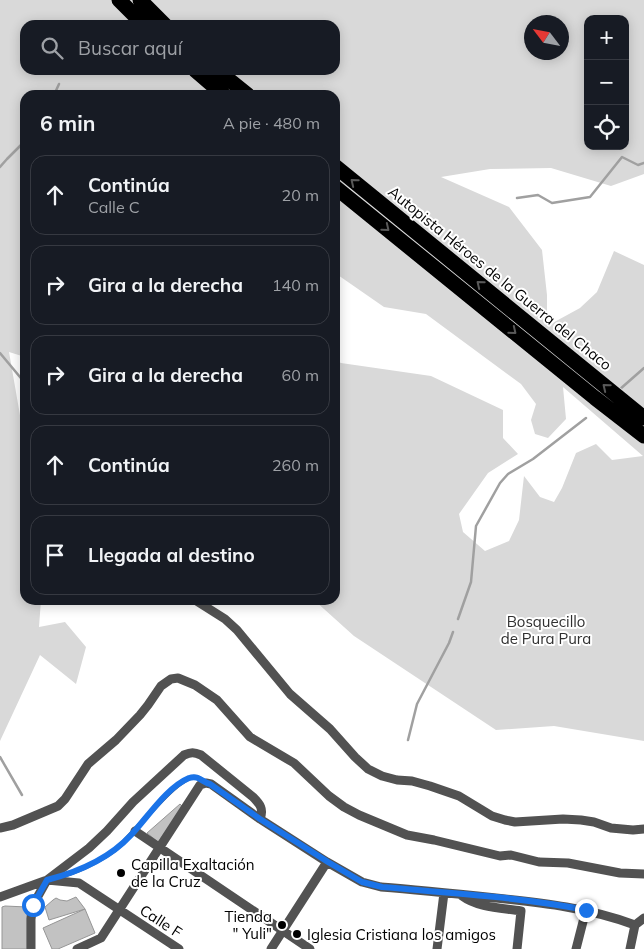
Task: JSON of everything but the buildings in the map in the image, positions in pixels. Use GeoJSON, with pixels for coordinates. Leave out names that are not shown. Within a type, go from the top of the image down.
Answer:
{"type":"FeatureCollection","features":[{"type":"Feature","properties":{"kind":"highway"},"geometry":{"type":"LineString","coordinates":[[119,0],[139,20]]}},
{"type":"Feature","properties":{"kind":"highway"},"geometry":{"type":"LineString","coordinates":[[140,0],[160,20]]}},
{"type":"Feature","properties":{"kind":"highway"},"geometry":{"type":"LineString","coordinates":[[201,75],[218,90]]}},
{"type":"Feature","properties":{"kind":"highway"},"geometry":{"type":"LineString","coordinates":[[223,75],[242,90]]}},
{"type":"Feature","properties":{"kind":"highway","name":"Autopista Héroes de la Guerra del Chaco"},"geometry":{"type":"LineString","coordinates":[[340,170],[644,418]]}},
{"type":"Feature","properties":{"kind":"highway"},"geometry":{"type":"LineString","coordinates":[[340,190],[644,436]]}},
{"type":"Feature","properties":{"kind":"street"},"geometry":{"type":"LineString","coordinates":[[203,605],[225,619],[237,630],[290,694],[330,729],[355,758],[368,769],[382,776],[412,781],[459,796],[492,816],[505,820],[515,822],[563,819],[581,820],[611,828],[644,829]]}},
{"type":"Feature","properties":{"kind":"street"},"geometry":{"type":"LineString","coordinates":[[0,828],[13,825],[58,806],[65,799],[88,764],[116,740],[148,705],[161,686],[171,679],[178,678],[195,685],[217,700],[250,737],[294,763],[344,807],[368,819],[407,835],[500,856],[512,855],[538,862],[568,863],[620,874],[644,874]]}},
{"type":"Feature","properties":{"kind":"street"},"geometry":{"type":"LineString","coordinates":[[0,897],[47,880],[89,848],[151,784],[184,755],[190,753],[194,752],[202,755],[253,797],[262,809],[260,819]]}},
{"type":"Feature","properties":{"kind":"street"},"geometry":{"type":"LineString","coordinates":[[79,949],[101,938],[200,785],[206,783],[362,882],[382,887],[555,905],[586,910],[618,918],[635,925]]}},
{"type":"Feature","properties":{"kind":"street"},"geometry":{"type":"LineString","coordinates":[[135,831],[310,949]]}},
{"type":"Feature","properties":{"kind":"street"},"geometry":{"type":"LineString","coordinates":[[271,949],[328,862]]}},
{"type":"Feature","properties":{"kind":"street"},"geometry":{"type":"LineString","coordinates":[[31,949],[33,905],[47,880]]}},
{"type":"Feature","properties":{"kind":"street","name":"Calle F"},"geometry":{"type":"LineString","coordinates":[[47,880],[79,883],[178,949]]}},
{"type":"Feature","properties":{"kind":"street"},"geometry":{"type":"LineString","coordinates":[[22,889],[29,896],[33,905]]}},
{"type":"Feature","properties":{"kind":"street"},"geometry":{"type":"LineString","coordinates":[[437,949],[444,893]]}},
{"type":"Feature","properties":{"kind":"street"},"geometry":{"type":"LineString","coordinates":[[460,894],[468,900],[481,904],[521,911],[517,949]]}},
{"type":"Feature","properties":{"kind":"street"},"geometry":{"type":"LineString","coordinates":[[576,949],[586,910]]}},
{"type":"Feature","properties":{"kind":"street"},"geometry":{"type":"LineString","coordinates":[[630,949],[635,925],[644,918]]}},
{"type":"Feature","properties":{"kind":"lane"},"geometry":{"type":"LineString","coordinates":[[47,880],[66,875],[105,857],[135,831],[159,803],[183,782],[195,777],[200,778],[206,783]]}},
{"type":"Feature","properties":{"kind":"green space","name":"Bosquecillo de Pura Pura"},"geometry":{"type":"Polygon","coordinates":[[[0,0],[644,0],[644,174],[611,186],[551,168],[490,169],[441,177],[509,207],[542,250],[547,295],[547,326],[580,308],[597,292],[614,251],[644,265],[644,741],[554,726],[496,730],[354,636],[320,605],[340,605],[340,362],[431,376],[503,410],[503,438],[518,454],[488,473],[459,514],[463,532],[485,551],[509,541],[519,520],[524,476],[540,497],[554,502],[562,488],[576,453],[596,444],[612,460],[643,456],[563,387],[566,419],[548,438],[535,434],[531,420],[536,404],[521,384],[426,314],[384,307],[340,276],[340,90],[20,90],[20,355],[9,352],[20,415],[20,605],[41,605],[39,627],[65,622],[86,647],[76,684],[40,655],[0,741],[0,0]]]}},
{"type":"Feature","properties":{"kind":"waterway"},"geometry":{"type":"LineString","coordinates":[[56,90],[59,84]]}},
{"type":"Feature","properties":{"kind":"waterway"},"geometry":{"type":"LineString","coordinates":[[0,167],[20,146]]}},
{"type":"Feature","properties":{"kind":"waterway"},"geometry":{"type":"LineString","coordinates":[[517,198],[538,195],[552,203],[590,197],[622,157],[638,165],[644,163]]}},
{"type":"Feature","properties":{"kind":"waterway"},"geometry":{"type":"LineString","coordinates":[[0,353],[20,377]]}},
{"type":"Feature","properties":{"kind":"waterway"},"geometry":{"type":"LineString","coordinates":[[619,390],[644,368]]}},
{"type":"Feature","properties":{"kind":"waterway"},"geometry":{"type":"LineString","coordinates":[[458,619],[471,582],[476,526],[500,483],[508,474],[533,459],[586,418]]}},
{"type":"Feature","properties":{"kind":"waterway"},"geometry":{"type":"LineString","coordinates":[[408,740],[417,704],[453,632]]}},
{"type":"Feature","properties":{"kind":"waterway"},"geometry":{"type":"LineString","coordinates":[[0,757],[22,795]]}},
{"type":"Feature","properties":{"kind":"place","name":"Capilla Exaltación de la Cruz"},"geometry":{"type":"Point","coordinates":[121,873]}},
{"type":"Feature","properties":{"kind":"place","name":"Tienda \" Yuli\""},"geometry":{"type":"Point","coordinates":[282,925]}},
{"type":"Feature","properties":{"kind":"place","name":"Iglesia Cristiana los amigos"},"geometry":{"type":"Point","coordinates":[297,934]}},
{"type":"Feature","properties":{"kind":"route"},"geometry":{"type":"LineString","coordinates":[[33,905],[47,880],[66,875],[105,857],[131,835],[174,788],[195,777],[210,784],[260,819],[362,882],[382,887],[519,900],[586,910]]}}]}
